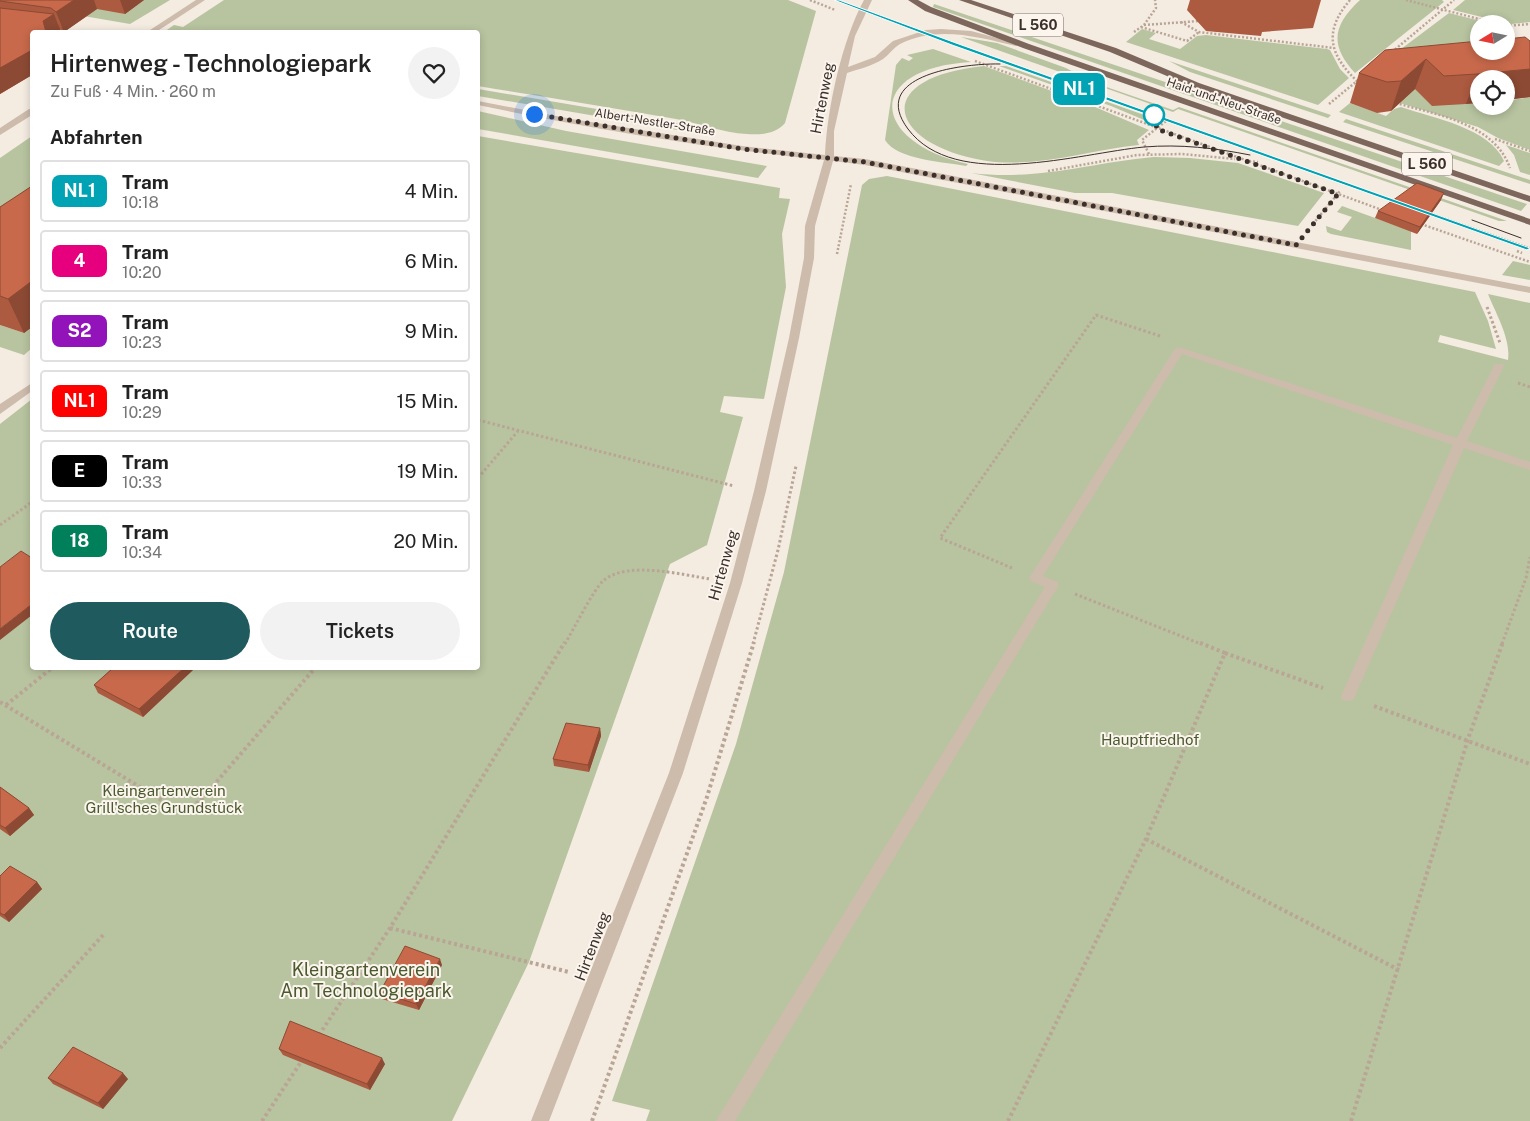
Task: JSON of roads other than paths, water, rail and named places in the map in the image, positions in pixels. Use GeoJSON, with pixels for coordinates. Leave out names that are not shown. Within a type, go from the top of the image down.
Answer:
{"type":"FeatureCollection","features":[{"type":"Feature","properties":{"kind":"main road","name":"Haid-und-Neu-Straße"},"geometry":{"type":"LineString","coordinates":[[912,0],[928,9],[1026,46],[1530,222]]}},
{"type":"Feature","properties":{"kind":"main road","name":"Haid-und-Neu-Straße"},"geometry":{"type":"LineString","coordinates":[[963,0],[1113,50],[1171,77],[1530,198]]}},
{"type":"Feature","properties":{"kind":"street"},"geometry":{"type":"LineString","coordinates":[[154,30],[201,0]]}},
{"type":"Feature","properties":{"kind":"street","name":"Hirtenweg"},"geometry":{"type":"LineString","coordinates":[[540,1121],[597,980],[676,773],[736,582],[760,491],[794,338],[809,258],[810,226],[829,158],[830,131],[843,72],[853,29],[866,1]]}},
{"type":"Feature","properties":{"kind":"street"},"geometry":{"type":"LineString","coordinates":[[843,72],[882,56],[891,47],[903,40],[945,31],[980,34],[1026,46]]}},
{"type":"Feature","properties":{"kind":"street","name":"Albert-Nestler-Straße"},"geometry":{"type":"LineString","coordinates":[[480,103],[572,122],[742,149],[829,158],[931,174],[1530,290]]}},
{"type":"Feature","properties":{"kind":"street"},"geometry":{"type":"LineString","coordinates":[[0,132],[30,112]]}},
{"type":"Feature","properties":{"kind":"street"},"geometry":{"type":"LineString","coordinates":[[725,1121],[1053,586],[1035,578],[1179,350],[1530,466]]}},
{"type":"Feature","properties":{"kind":"street"},"geometry":{"type":"LineString","coordinates":[[1348,696],[1460,443],[1499,366]]}},
{"type":"Feature","properties":{"kind":"street"},"geometry":{"type":"LineString","coordinates":[[0,410],[30,388]]}},
{"type":"Feature","properties":{"kind":"tram line"},"geometry":{"type":"LineString","coordinates":[[837,0],[1011,65],[1530,248]]}},
{"type":"Feature","properties":{"kind":"tram line","name":"NL1"},"geometry":{"type":"LineString","coordinates":[[837,0],[903,26],[1530,248]]}},
{"type":"Feature","properties":{"kind":"tram line"},"geometry":{"type":"LineString","coordinates":[[1000,64],[966,66],[946,70],[926,76],[910,84],[900,96],[899,110],[908,129],[929,148],[956,159],[986,164],[1054,161],[1157,146],[1197,147],[1250,155]]}},
{"type":"Feature","properties":{"kind":"tram line"},"geometry":{"type":"LineString","coordinates":[[1472,220],[1521,238]]}},
{"type":"Feature","properties":{"kind":"park label","name":"Hauptfriedhof"},"geometry":{"type":"Point","coordinates":[1150,739]}},
{"type":"Feature","properties":{"kind":"park label","name":"Kleingartenverein Grill'sches Grundstück"},"geometry":{"type":"Point","coordinates":[164,798]}},
{"type":"Feature","properties":{"kind":"park label","name":"Kleingartenverein Am Technologiepark"},"geometry":{"type":"Point","coordinates":[366,980]}}]}
